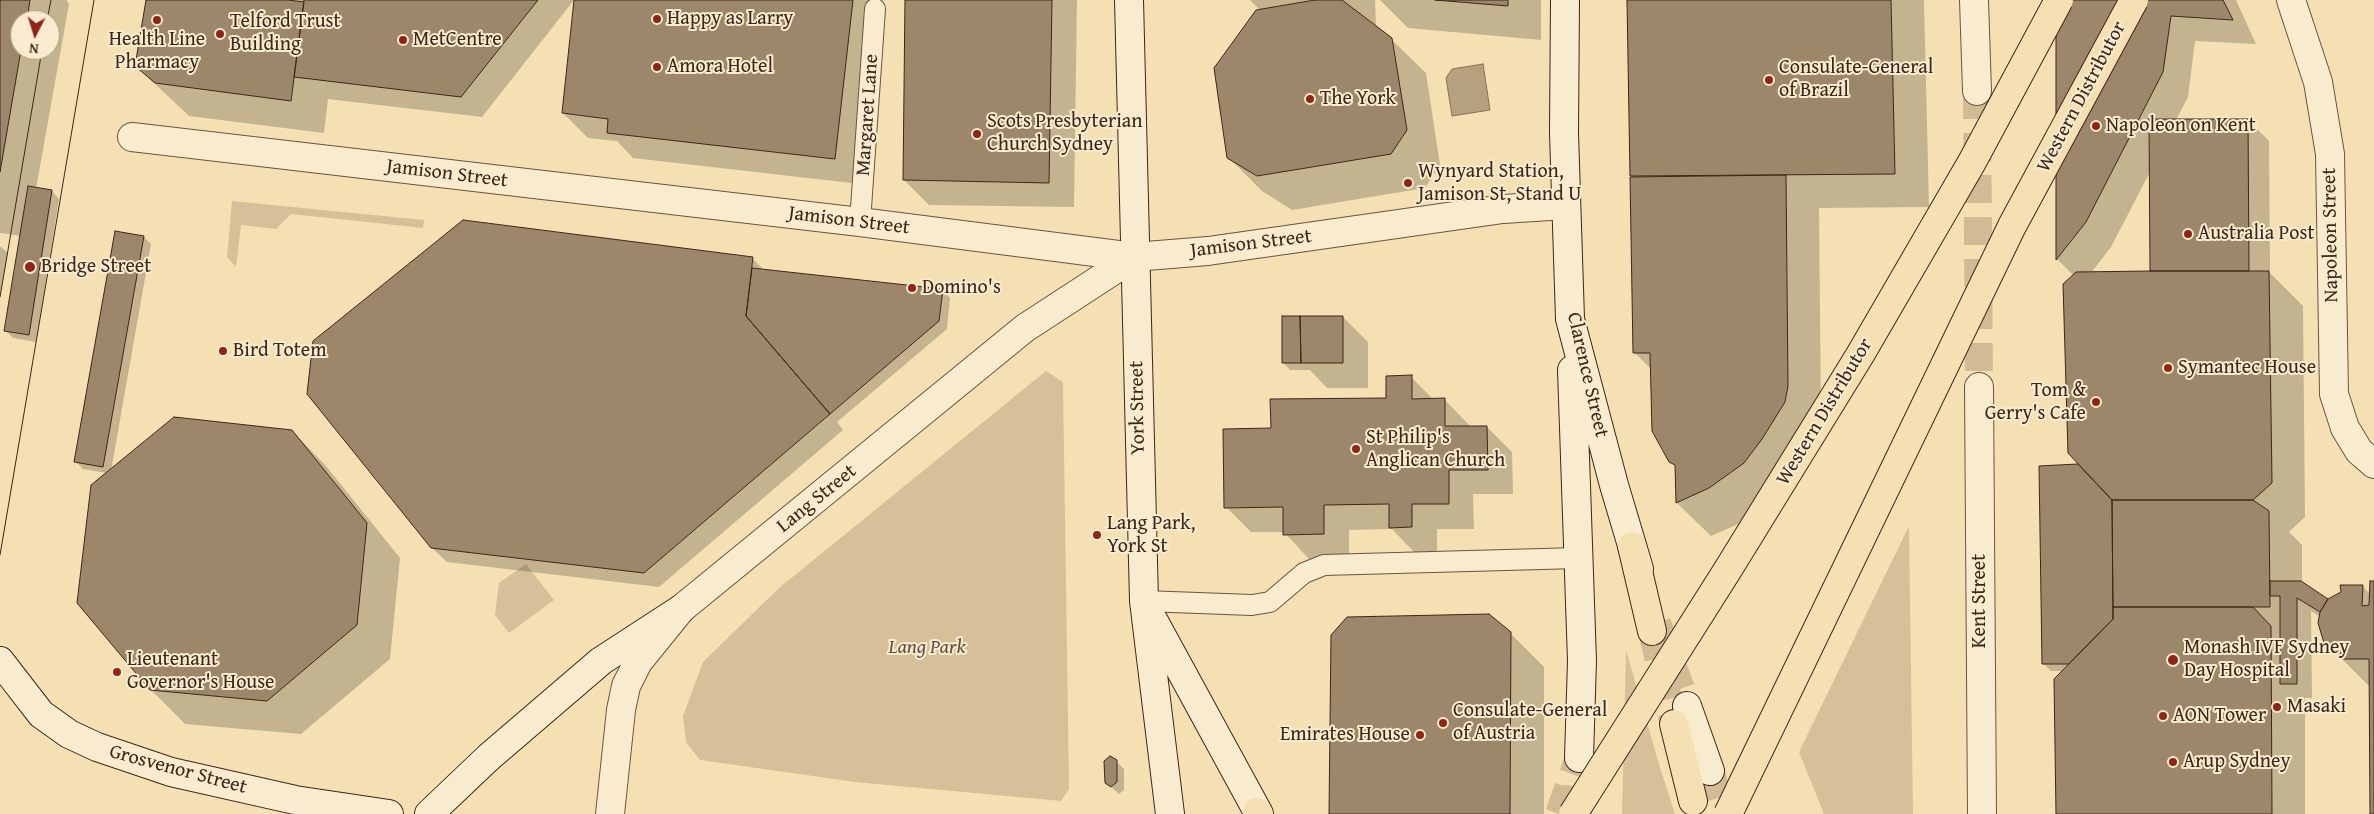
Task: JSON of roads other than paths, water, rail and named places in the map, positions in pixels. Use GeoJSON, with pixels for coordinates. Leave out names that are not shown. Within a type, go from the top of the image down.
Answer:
{"type":"FeatureCollection","features":[{"type":"Feature","properties":{"kind":"highway","name":"Western Distributor"},"geometry":{"type":"LineString","coordinates":[[1574,814],[1860,355],[1972,162],[2059,0]]}},
{"type":"Feature","properties":{"kind":"highway","name":"Western Distributor"},"geometry":{"type":"LineString","coordinates":[[1728,814],[2012,226],[2134,0]]}},
{"type":"Feature","properties":{"kind":"highway"},"geometry":{"type":"LineString","coordinates":[[1632,546],[1654,627]]}},
{"type":"Feature","properties":{"kind":"highway"},"geometry":{"type":"LineString","coordinates":[[1681,715],[1693,801]]}},
{"type":"Feature","properties":{"kind":"street","name":"York Street"},"geometry":{"type":"LineString","coordinates":[[1129,0],[1144,601],[1170,814]]}},
{"type":"Feature","properties":{"kind":"street","name":"Clarence Street"},"geometry":{"type":"LineString","coordinates":[[1565,0],[1566,204],[1570,319],[1632,546]]}},
{"type":"Feature","properties":{"kind":"street"},"geometry":{"type":"LineString","coordinates":[[1974,0],[1977,91]]}},
{"type":"Feature","properties":{"kind":"street"},"geometry":{"type":"LineString","coordinates":[[1976,37],[1990,0]]}},
{"type":"Feature","properties":{"kind":"street","name":"Napoleon Street"},"geometry":{"type":"LineString","coordinates":[[2291,0],[2318,82],[2330,154],[2334,394],[2345,428],[2359,451],[2374,464]]}},
{"type":"Feature","properties":{"kind":"street","name":"Jamison Street"},"geometry":{"type":"LineString","coordinates":[[132,137],[1134,256],[1208,251],[1503,209],[1566,204]]}},
{"type":"Feature","properties":{"kind":"street","name":"Lang Street"},"geometry":{"type":"LineString","coordinates":[[610,814],[621,710],[626,686],[638,662],[681,609],[1025,328],[1134,256]]}},
{"type":"Feature","properties":{"kind":"street"},"geometry":{"type":"LineString","coordinates":[[1570,319],[1582,661],[1580,758]]}},
{"type":"Feature","properties":{"kind":"street","name":"Kent Street"},"geometry":{"type":"LineString","coordinates":[[1979,387],[1982,814]]}},
{"type":"Feature","properties":{"kind":"street"},"geometry":{"type":"LineString","coordinates":[[1144,601],[1258,813]]}},
{"type":"Feature","properties":{"kind":"street"},"geometry":{"type":"LineString","coordinates":[[429,814],[489,757],[601,660],[681,609]]}},
{"type":"Feature","properties":{"kind":"street","name":"Grosvenor Street"},"geometry":{"type":"LineString","coordinates":[[0,661],[41,714],[69,734],[132,761],[295,800],[390,814]]}},
{"type":"Feature","properties":{"kind":"street"},"geometry":{"type":"LineString","coordinates":[[1681,715],[1710,771]]}},
{"type":"Feature","properties":{"kind":"lane","name":"Margaret Lane"},"geometry":{"type":"LineString","coordinates":[[860,222],[875,8]]}},
{"type":"Feature","properties":{"kind":"lane"},"geometry":{"type":"LineString","coordinates":[[1144,601],[1252,605],[1270,602],[1304,573],[1324,565],[1578,558]]}},
{"type":"Feature","properties":{"kind":"tunnel"},"geometry":{"type":"LineString","coordinates":[[1977,91],[1979,387]]}},
{"type":"Feature","properties":{"kind":"tunnel"},"geometry":{"type":"LineString","coordinates":[[1657,623],[1687,706]]}},
{"type":"Feature","properties":{"kind":"tunnel"},"geometry":{"type":"LineString","coordinates":[[1652,631],[1674,724]]}},
{"type":"Feature","properties":{"kind":"tunnel"},"geometry":{"type":"LineString","coordinates":[[1559,814],[1579,758]]}},
{"type":"Feature","properties":{"kind":"tunnel"},"geometry":{"type":"LineString","coordinates":[[1575,814],[1579,758]]}},
{"type":"Feature","properties":{"kind":"tunnel"},"geometry":{"type":"LineString","coordinates":[[1710,771],[1724,814]]}},
{"type":"Feature","properties":{"kind":"tram line"},"geometry":{"type":"LineString","coordinates":[[49,10],[51,0]]}},
{"type":"Feature","properties":{"kind":"tram line"},"geometry":{"type":"LineString","coordinates":[[0,555],[94,0]]}},
{"type":"Feature","properties":{"kind":"tram line"},"geometry":{"type":"LineString","coordinates":[[0,297],[40,60]]}},
{"type":"Feature","properties":{"kind":"place","name":"Happy as Larry"},"geometry":{"type":"Point","coordinates":[657,19]}},
{"type":"Feature","properties":{"kind":"place","name":"Health Line Pharmacy"},"geometry":{"type":"Point","coordinates":[157,20]}},
{"type":"Feature","properties":{"kind":"place","name":"Telford Trust Building"},"geometry":{"type":"Point","coordinates":[220,34]}},
{"type":"Feature","properties":{"kind":"place","name":"MetCentre"},"geometry":{"type":"Point","coordinates":[403,40]}},
{"type":"Feature","properties":{"kind":"place","name":"Amora Hotel"},"geometry":{"type":"Point","coordinates":[657,67]}},
{"type":"Feature","properties":{"kind":"place","name":"Consulate-General of Brazil"},"geometry":{"type":"Point","coordinates":[1769,80]}},
{"type":"Feature","properties":{"kind":"place","name":"The York"},"geometry":{"type":"Point","coordinates":[1310,99]}},
{"type":"Feature","properties":{"kind":"place","name":"Napoleon on Kent"},"geometry":{"type":"Point","coordinates":[2096,126]}},
{"type":"Feature","properties":{"kind":"place","name":"Scots Presbyterian Church Sydney"},"geometry":{"type":"Point","coordinates":[977,134]}},
{"type":"Feature","properties":{"kind":"place","name":"Wynyard Station, Jamison St, Stand U"},"geometry":{"type":"Point","coordinates":[1408,183]}},
{"type":"Feature","properties":{"kind":"place","name":"Australia Post"},"geometry":{"type":"Point","coordinates":[2188,234]}},
{"type":"Feature","properties":{"kind":"place","name":"Bridge Street"},"geometry":{"type":"Point","coordinates":[30,267]}},
{"type":"Feature","properties":{"kind":"place","name":"Domino's"},"geometry":{"type":"Point","coordinates":[912,288]}},
{"type":"Feature","properties":{"kind":"place","name":"Bird Totem"},"geometry":{"type":"Point","coordinates":[223,351]}},
{"type":"Feature","properties":{"kind":"place","name":"Symantec House"},"geometry":{"type":"Point","coordinates":[2168,368]}},
{"type":"Feature","properties":{"kind":"place","name":"Tom & Gerry's Cafe"},"geometry":{"type":"Point","coordinates":[2096,402]}},
{"type":"Feature","properties":{"kind":"place","name":"St Philip's Anglican Church"},"geometry":{"type":"Point","coordinates":[1356,449]}},
{"type":"Feature","properties":{"kind":"place","name":"Lang Park, York St"},"geometry":{"type":"Point","coordinates":[1097,535]}},
{"type":"Feature","properties":{"kind":"place","name":"Monash IVF Sydney Day Hospital"},"geometry":{"type":"Point","coordinates":[2173,660]}},
{"type":"Feature","properties":{"kind":"place","name":"Lieutenant Governor's House"},"geometry":{"type":"Point","coordinates":[117,672]}},
{"type":"Feature","properties":{"kind":"place","name":"Masaki"},"geometry":{"type":"Point","coordinates":[2277,707]}},
{"type":"Feature","properties":{"kind":"place","name":"AON Tower"},"geometry":{"type":"Point","coordinates":[2163,716]}},
{"type":"Feature","properties":{"kind":"place","name":"Consulate-General of Austria"},"geometry":{"type":"Point","coordinates":[1443,723]}},
{"type":"Feature","properties":{"kind":"place","name":"Emirates House"},"geometry":{"type":"Point","coordinates":[1420,735]}},
{"type":"Feature","properties":{"kind":"place","name":"Arup Sydney"},"geometry":{"type":"Point","coordinates":[2173,762]}},
{"type":"Feature","properties":{"kind":"park label","name":"Lang Park"},"geometry":{"type":"Point","coordinates":[927,648]}}]}
